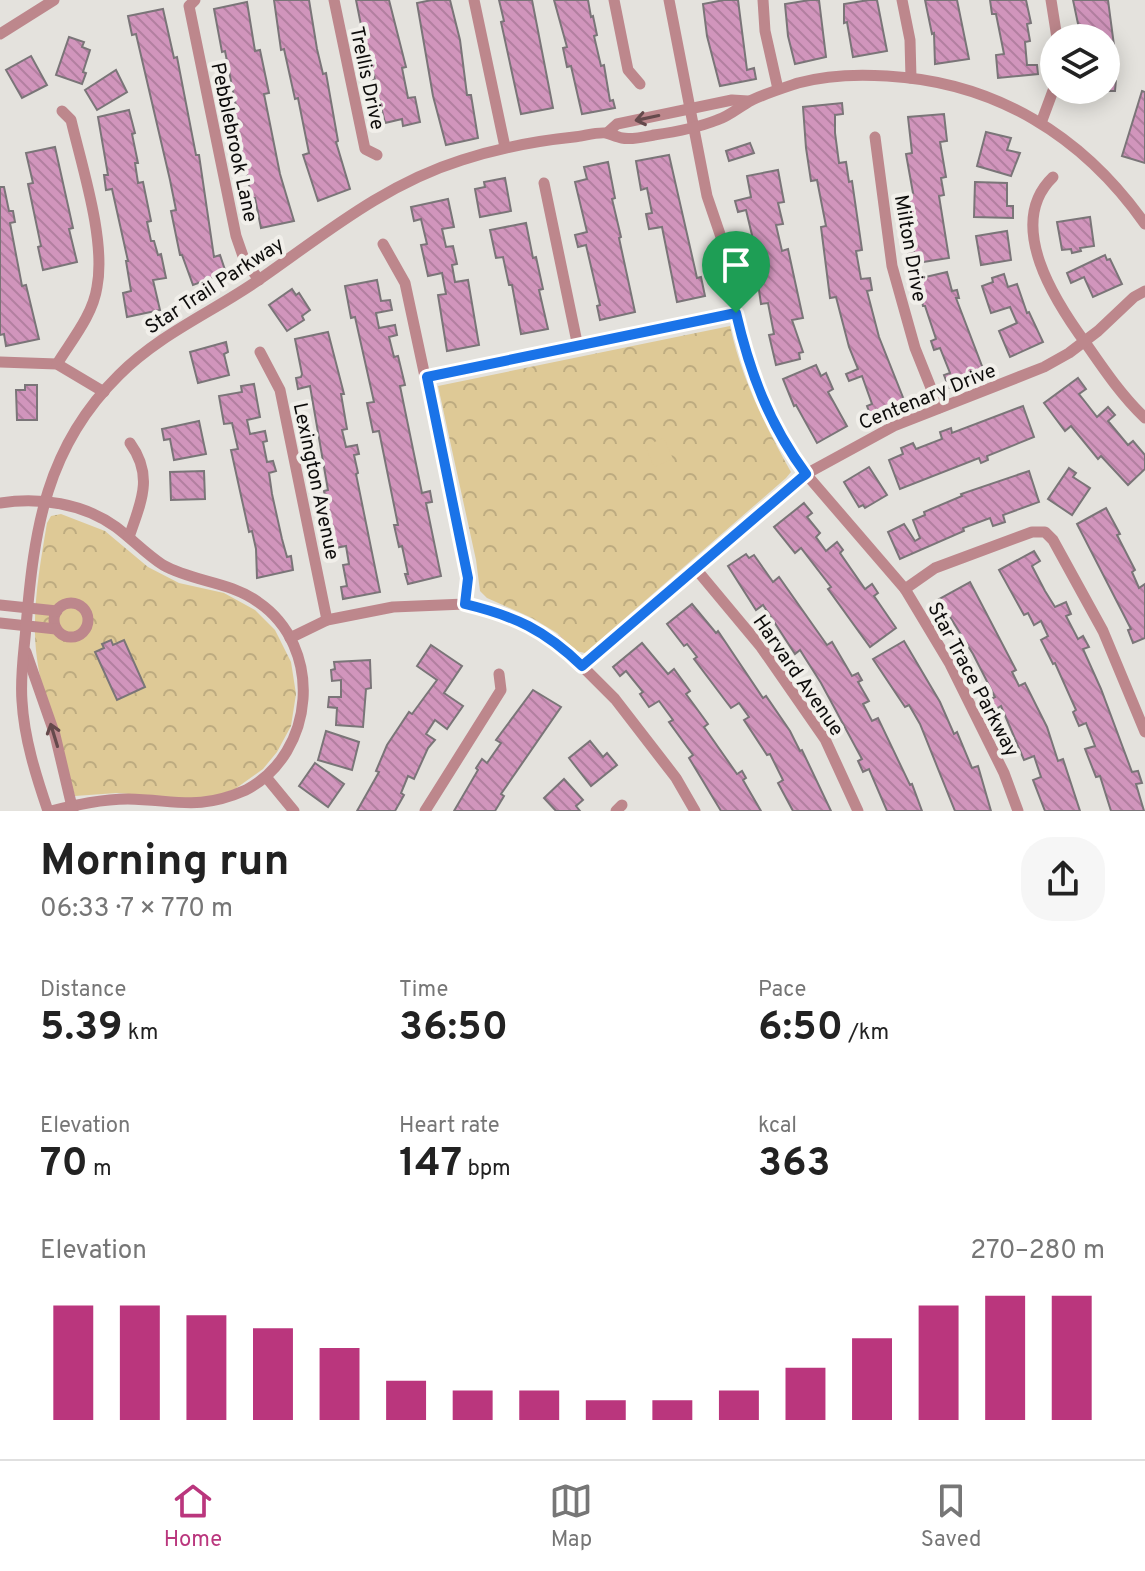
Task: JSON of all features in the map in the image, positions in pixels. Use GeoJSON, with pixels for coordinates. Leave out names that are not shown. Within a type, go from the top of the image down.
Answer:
{"type":"FeatureCollection","features":[{"type":"Feature","properties":{"kind":"street"},"geometry":{"type":"LineString","coordinates":[[0,34],[54,0]]}},
{"type":"Feature","properties":{"kind":"street","name":"Trellis Drive"},"geometry":{"type":"LineString","coordinates":[[334,0],[365,149],[377,155]]}},
{"type":"Feature","properties":{"kind":"street"},"geometry":{"type":"LineString","coordinates":[[474,0],[505,147]]}},
{"type":"Feature","properties":{"kind":"street"},"geometry":{"type":"LineString","coordinates":[[614,0],[628,70],[640,84]]}},
{"type":"Feature","properties":{"kind":"street","name":"Star Trace Parkway"},"geometry":{"type":"LineString","coordinates":[[669,0],[707,196],[722,240],[748,363],[766,407],[806,474],[905,589],[950,664],[1004,773],[1018,811]]}},
{"type":"Feature","properties":{"kind":"street"},"geometry":{"type":"LineString","coordinates":[[763,0],[765,31],[778,89]]}},
{"type":"Feature","properties":{"kind":"street"},"geometry":{"type":"LineString","coordinates":[[902,0],[910,40],[911,78]]}},
{"type":"Feature","properties":{"kind":"street"},"geometry":{"type":"LineString","coordinates":[[1051,0],[1055,24]]}},
{"type":"Feature","properties":{"kind":"street","name":"Pebblebrook Lane"},"geometry":{"type":"LineString","coordinates":[[192,3],[236,236],[244,259],[259,280]]}},
{"type":"Feature","properties":{"kind":"street","name":"Star Trail Parkway"},"geometry":{"type":"LineString","coordinates":[[50,811],[31,753],[22,703],[34,551],[45,501],[61,453],[104,392],[165,336],[259,280],[349,215],[393,188],[443,166],[505,147],[607,133],[624,139],[693,128],[725,117],[749,101],[778,89],[811,80],[841,76],[911,78],[978,93],[1041,123],[1096,165],[1145,224]]}},
{"type":"Feature","properties":{"kind":"street","name":"Star Trail Parkway"},"geometry":{"type":"LineString","coordinates":[[607,133],[617,124],[732,100],[749,101]]}},
{"type":"Feature","properties":{"kind":"street"},"geometry":{"type":"LineString","coordinates":[[1041,123],[1048,104]]}},
{"type":"Feature","properties":{"kind":"street"},"geometry":{"type":"LineString","coordinates":[[57,364],[88,314],[97,287],[98,243],[71,120],[62,111]]}},
{"type":"Feature","properties":{"kind":"street","name":"Milton Drive"},"geometry":{"type":"LineString","coordinates":[[875,137],[892,266],[915,348],[939,408]]}},
{"type":"Feature","properties":{"kind":"street"},"geometry":{"type":"LineString","coordinates":[[1053,177],[1039,193],[1034,219],[1038,253],[1053,294],[1069,322],[1124,398],[1145,418]]}},
{"type":"Feature","properties":{"kind":"street"},"geometry":{"type":"LineString","coordinates":[[544,183],[578,347]]}},
{"type":"Feature","properties":{"kind":"street"},"geometry":{"type":"LineString","coordinates":[[383,244],[405,283],[427,377],[468,578],[465,604]]}},
{"type":"Feature","properties":{"kind":"street","name":"Centenary Drive"},"geometry":{"type":"LineString","coordinates":[[582,666],[806,474],[894,426],[1044,367],[1084,341],[1145,291]]}},
{"type":"Feature","properties":{"kind":"street"},"geometry":{"type":"LineString","coordinates":[[427,377],[736,313]]}},
{"type":"Feature","properties":{"kind":"street","name":"Lexington Avenue"},"geometry":{"type":"LineString","coordinates":[[260,352],[280,390],[327,620]]}},
{"type":"Feature","properties":{"kind":"street"},"geometry":{"type":"LineString","coordinates":[[0,362],[57,364],[104,392]]}},
{"type":"Feature","properties":{"kind":"street"},"geometry":{"type":"LineString","coordinates":[[129,537],[141,501],[145,473],[140,456],[130,443]]}},
{"type":"Feature","properties":{"kind":"street"},"geometry":{"type":"LineString","coordinates":[[0,503],[45,501],[90,512],[129,537],[149,556],[176,571],[249,595],[271,612],[290,638],[301,673],[301,717],[294,740],[266,777],[249,788],[213,804],[160,807],[119,799],[50,811]]}},
{"type":"Feature","properties":{"kind":"street"},"geometry":{"type":"LineString","coordinates":[[905,589],[935,568],[986,547],[1032,532],[1045,532],[1058,547],[1103,631],[1143,718],[1145,732]]}},
{"type":"Feature","properties":{"kind":"street","name":"Harvard Avenue"},"geometry":{"type":"LineString","coordinates":[[696,569],[761,647],[825,739],[858,811]]}},
{"type":"Feature","properties":{"kind":"street"},"geometry":{"type":"LineString","coordinates":[[0,623],[56,629],[65,636],[76,636],[84,631],[88,622],[85,612],[78,605],[67,604],[57,611],[54,619],[56,629]]}},
{"type":"Feature","properties":{"kind":"street"},"geometry":{"type":"LineString","coordinates":[[290,638],[327,620],[393,607],[465,604],[501,613],[557,641],[615,699],[676,778],[695,811]]}},
{"type":"Feature","properties":{"kind":"street"},"geometry":{"type":"LineString","coordinates":[[0,605],[57,611]]}},
{"type":"Feature","properties":{"kind":"street","name":"Star Trail Parkway"},"geometry":{"type":"LineString","coordinates":[[25,648],[55,735],[73,808]]}},
{"type":"Feature","properties":{"kind":"street"},"geometry":{"type":"LineString","coordinates":[[425,811],[501,690],[499,674]]}},
{"type":"Feature","properties":{"kind":"street"},"geometry":{"type":"LineString","coordinates":[[266,777],[294,811]]}},
{"type":"Feature","properties":{"kind":"green space"},"geometry":{"type":"Polygon","coordinates":[[[730,326],[755,401],[791,472],[786,478],[585,653],[576,651],[557,633],[532,618],[487,598],[480,591],[438,386],[730,326]]]}},
{"type":"Feature","properties":{"kind":"green space"},"geometry":{"type":"Polygon","coordinates":[[[664,438],[673,459],[654,467],[645,446],[664,438]]]}},
{"type":"Feature","properties":{"kind":"green space"},"geometry":{"type":"Polygon","coordinates":[[[61,514],[105,531],[148,567],[179,583],[224,593],[255,610],[275,630],[291,662],[296,694],[291,726],[277,752],[263,769],[235,789],[204,800],[117,793],[75,796],[44,695],[35,634],[37,592],[47,523],[51,516],[61,514]]]}},
{"type":"Feature","properties":{"kind":"building"},"geometry":{"type":"Polygon","coordinates":[[[274,0],[309,0],[317,49],[323,74],[326,73],[336,142],[350,189],[318,201],[303,155],[309,153],[298,98],[295,99],[284,49],[281,50],[274,0]]]}},
{"type":"Feature","properties":{"kind":"building"},"geometry":{"type":"Polygon","coordinates":[[[356,0],[389,0],[406,67],[402,68],[408,98],[415,97],[420,122],[403,126],[402,119],[385,123],[379,98],[375,99],[371,80],[375,80],[356,0]]]}},
{"type":"Feature","properties":{"kind":"building"},"geometry":{"type":"Polygon","coordinates":[[[450,0],[478,138],[446,145],[433,96],[417,3],[450,0]]]}},
{"type":"Feature","properties":{"kind":"building"},"geometry":{"type":"Polygon","coordinates":[[[499,0],[532,0],[553,108],[521,114],[499,0]]]}},
{"type":"Feature","properties":{"kind":"building"},"geometry":{"type":"Polygon","coordinates":[[[554,0],[588,0],[601,66],[604,65],[610,101],[613,100],[615,108],[582,114],[571,66],[567,67],[563,48],[567,47],[554,0]]]}},
{"type":"Feature","properties":{"kind":"building"},"geometry":{"type":"Polygon","coordinates":[[[738,0],[747,70],[754,68],[756,79],[720,86],[707,36],[703,4],[738,0]]]}},
{"type":"Feature","properties":{"kind":"building"},"geometry":{"type":"Polygon","coordinates":[[[819,0],[826,57],[795,64],[785,4],[819,0]]]}},
{"type":"Feature","properties":{"kind":"building"},"geometry":{"type":"Polygon","coordinates":[[[877,0],[887,51],[853,57],[847,22],[844,23],[844,4],[877,0]]]}},
{"type":"Feature","properties":{"kind":"building"},"geometry":{"type":"Polygon","coordinates":[[[925,0],[957,0],[969,59],[935,64],[934,33],[925,0]]]}},
{"type":"Feature","properties":{"kind":"building"},"geometry":{"type":"Polygon","coordinates":[[[990,0],[1026,0],[1031,23],[1027,24],[1030,41],[1025,42],[1027,65],[1037,65],[1038,74],[998,78],[996,55],[1004,54],[990,0]]]}},
{"type":"Feature","properties":{"kind":"building"},"geometry":{"type":"Polygon","coordinates":[[[1073,0],[1108,0],[1111,24],[1078,24],[1073,0]]]}},
{"type":"Feature","properties":{"kind":"building"},"geometry":{"type":"Polygon","coordinates":[[[247,2],[255,51],[260,50],[269,93],[264,94],[280,174],[294,221],[261,228],[232,107],[236,106],[214,9],[247,2]]]}},
{"type":"Feature","properties":{"kind":"building"},"geometry":{"type":"Polygon","coordinates":[[[163,9],[174,58],[177,57],[196,155],[199,155],[214,257],[220,255],[226,273],[193,285],[180,255],[171,211],[176,210],[170,180],[136,34],[132,35],[128,16],[163,9]]]}},
{"type":"Feature","properties":{"kind":"building"},"geometry":{"type":"Polygon","coordinates":[[[69,37],[84,42],[82,47],[90,50],[82,84],[56,75],[69,37]]]}},
{"type":"Feature","properties":{"kind":"building"},"geometry":{"type":"Polygon","coordinates":[[[31,56],[47,85],[22,98],[6,70],[31,56]]]}},
{"type":"Feature","properties":{"kind":"building"},"geometry":{"type":"Polygon","coordinates":[[[116,70],[127,92],[97,110],[85,90],[116,70]]]}},
{"type":"Feature","properties":{"kind":"building"},"geometry":{"type":"Polygon","coordinates":[[[1142,91],[1145,92],[1145,163],[1122,156],[1142,91]]]}},
{"type":"Feature","properties":{"kind":"building"},"geometry":{"type":"Polygon","coordinates":[[[842,103],[843,114],[835,115],[835,133],[839,163],[846,162],[849,182],[852,181],[862,250],[856,251],[861,279],[870,278],[872,290],[867,291],[879,337],[904,400],[870,414],[867,406],[872,404],[862,376],[849,381],[846,374],[858,369],[836,297],[830,298],[821,227],[826,226],[817,180],[811,181],[806,148],[803,107],[842,103]]]}},
{"type":"Feature","properties":{"kind":"building"},"geometry":{"type":"Polygon","coordinates":[[[129,110],[135,133],[132,134],[138,163],[135,163],[138,183],[143,182],[151,221],[147,222],[151,241],[154,241],[158,255],[161,254],[166,278],[153,280],[160,310],[127,317],[123,293],[131,291],[128,261],[112,189],[106,190],[104,175],[108,175],[98,117],[129,110]]]}},
{"type":"Feature","properties":{"kind":"building"},"geometry":{"type":"Polygon","coordinates":[[[944,114],[947,141],[940,142],[946,177],[941,178],[944,195],[939,196],[949,258],[910,264],[908,252],[914,251],[910,224],[905,225],[903,216],[910,215],[907,194],[913,193],[906,154],[912,153],[908,117],[944,114]]]}},
{"type":"Feature","properties":{"kind":"building"},"geometry":{"type":"Polygon","coordinates":[[[986,132],[1011,138],[1007,150],[1020,153],[1011,176],[977,166],[986,132]]]}},
{"type":"Feature","properties":{"kind":"building"},"geometry":{"type":"Polygon","coordinates":[[[750,143],[754,153],[729,161],[726,151],[750,143]]]}},
{"type":"Feature","properties":{"kind":"building"},"geometry":{"type":"Polygon","coordinates":[[[55,147],[73,228],[69,229],[77,262],[43,270],[28,184],[33,183],[26,153],[55,147]]]}},
{"type":"Feature","properties":{"kind":"building"},"geometry":{"type":"Polygon","coordinates":[[[669,155],[697,278],[701,277],[705,296],[677,302],[662,227],[649,229],[646,214],[652,213],[647,188],[641,190],[636,161],[669,155]]]}},
{"type":"Feature","properties":{"kind":"building"},"geometry":{"type":"Polygon","coordinates":[[[608,162],[619,238],[635,312],[600,320],[597,306],[600,305],[586,245],[578,247],[575,235],[587,232],[575,182],[587,179],[584,167],[608,162]]]}},
{"type":"Feature","properties":{"kind":"building"},"geometry":{"type":"Polygon","coordinates":[[[778,170],[784,202],[778,203],[783,224],[776,225],[782,251],[788,249],[803,318],[792,320],[803,352],[799,353],[800,359],[776,365],[769,335],[774,334],[768,303],[761,304],[754,256],[757,256],[746,210],[738,212],[735,201],[751,197],[747,176],[778,170]]]}},
{"type":"Feature","properties":{"kind":"building"},"geometry":{"type":"Polygon","coordinates":[[[505,178],[511,211],[480,217],[475,189],[485,187],[484,182],[505,178]]]}},
{"type":"Feature","properties":{"kind":"building"},"geometry":{"type":"Polygon","coordinates":[[[975,182],[1007,183],[1007,206],[1013,206],[1013,218],[974,217],[975,182]]]}},
{"type":"Feature","properties":{"kind":"building"},"geometry":{"type":"Polygon","coordinates":[[[0,187],[4,187],[9,211],[13,211],[15,222],[10,223],[22,286],[26,285],[39,339],[6,346],[4,334],[0,335],[0,187]]]}},
{"type":"Feature","properties":{"kind":"building"},"geometry":{"type":"Polygon","coordinates":[[[448,199],[454,227],[442,229],[446,247],[453,246],[457,264],[452,265],[455,282],[468,280],[479,345],[447,351],[438,295],[446,294],[442,273],[428,276],[421,245],[427,244],[421,219],[414,221],[411,207],[448,199]]]}},
{"type":"Feature","properties":{"kind":"building"},"geometry":{"type":"Polygon","coordinates":[[[1090,217],[1094,246],[1072,253],[1071,249],[1062,250],[1057,222],[1090,217]]]}},
{"type":"Feature","properties":{"kind":"building"},"geometry":{"type":"Polygon","coordinates":[[[526,223],[543,289],[539,290],[548,329],[521,334],[512,285],[509,285],[503,257],[496,258],[490,230],[526,223]]]}},
{"type":"Feature","properties":{"kind":"building"},"geometry":{"type":"Polygon","coordinates":[[[1007,231],[1011,260],[981,265],[976,236],[1007,231]]]}},
{"type":"Feature","properties":{"kind":"building"},"geometry":{"type":"Polygon","coordinates":[[[1105,255],[1122,284],[1093,297],[1084,277],[1071,283],[1067,273],[1105,255]]]}},
{"type":"Feature","properties":{"kind":"building"},"geometry":{"type":"Polygon","coordinates":[[[947,272],[952,291],[957,290],[959,298],[956,298],[985,374],[949,388],[944,375],[950,373],[940,348],[934,350],[931,341],[936,339],[923,306],[917,279],[947,272]]]}},
{"type":"Feature","properties":{"kind":"building"},"geometry":{"type":"Polygon","coordinates":[[[1004,274],[1008,287],[1017,284],[1027,313],[1043,342],[1010,357],[999,331],[1017,323],[1010,307],[991,313],[982,286],[1004,274]]]}},
{"type":"Feature","properties":{"kind":"building"},"geometry":{"type":"Polygon","coordinates":[[[377,280],[381,301],[390,300],[392,310],[376,313],[379,328],[395,325],[397,335],[389,337],[394,357],[398,356],[405,385],[400,386],[422,493],[430,491],[432,502],[426,503],[441,576],[408,584],[402,546],[399,547],[394,525],[398,525],[379,431],[373,432],[367,403],[374,402],[345,286],[377,280]]]}},
{"type":"Feature","properties":{"kind":"building"},"geometry":{"type":"Polygon","coordinates":[[[292,289],[296,295],[299,293],[310,310],[302,316],[304,320],[287,331],[269,305],[292,289]]]}},
{"type":"Feature","properties":{"kind":"building"},"geometry":{"type":"Polygon","coordinates":[[[328,332],[344,394],[341,394],[347,429],[342,430],[346,447],[357,445],[359,454],[354,455],[356,474],[380,592],[343,599],[341,587],[347,586],[343,565],[349,564],[346,546],[335,548],[310,386],[298,389],[296,378],[302,374],[295,339],[328,332]]]}},
{"type":"Feature","properties":{"kind":"building"},"geometry":{"type":"Polygon","coordinates":[[[226,342],[228,352],[224,354],[229,375],[198,383],[190,352],[226,342]]]}},
{"type":"Feature","properties":{"kind":"building"},"geometry":{"type":"Polygon","coordinates":[[[816,365],[821,376],[826,373],[833,389],[828,392],[847,426],[817,443],[794,406],[783,379],[816,365]]]}},
{"type":"Feature","properties":{"kind":"building"},"geometry":{"type":"Polygon","coordinates":[[[1078,378],[1086,389],[1079,394],[1097,417],[1108,407],[1115,415],[1108,421],[1128,445],[1133,441],[1145,455],[1145,469],[1128,485],[1101,456],[1098,459],[1071,426],[1065,431],[1044,403],[1078,378]]]}},
{"type":"Feature","properties":{"kind":"building"},"geometry":{"type":"Polygon","coordinates":[[[254,384],[260,417],[247,420],[250,434],[265,431],[267,441],[263,442],[267,462],[273,461],[276,471],[269,473],[272,494],[293,570],[257,578],[256,549],[252,531],[249,532],[231,450],[238,449],[232,423],[224,424],[219,396],[242,392],[241,386],[254,384]]]}},
{"type":"Feature","properties":{"kind":"building"},"geometry":{"type":"Polygon","coordinates":[[[25,385],[37,385],[37,420],[17,420],[16,390],[25,390],[25,385]]]}},
{"type":"Feature","properties":{"kind":"building"},"geometry":{"type":"Polygon","coordinates":[[[1023,406],[1034,437],[987,456],[988,460],[981,463],[979,458],[900,489],[889,460],[903,454],[901,448],[913,443],[916,449],[942,439],[940,432],[951,428],[952,433],[1023,406]]]}},
{"type":"Feature","properties":{"kind":"building"},"geometry":{"type":"Polygon","coordinates":[[[199,421],[206,454],[174,460],[170,439],[164,440],[162,429],[199,421]]]}},
{"type":"Feature","properties":{"kind":"building"},"geometry":{"type":"Polygon","coordinates":[[[869,467],[887,495],[865,508],[863,505],[859,507],[844,482],[869,467]]]}},
{"type":"Feature","properties":{"kind":"building"},"geometry":{"type":"Polygon","coordinates":[[[1069,468],[1076,473],[1073,477],[1090,488],[1072,515],[1048,499],[1069,468]]]}},
{"type":"Feature","properties":{"kind":"building"},"geometry":{"type":"Polygon","coordinates":[[[204,471],[205,499],[171,500],[170,472],[204,471]]]}},
{"type":"Feature","properties":{"kind":"building"},"geometry":{"type":"Polygon","coordinates":[[[1029,471],[1039,502],[1003,515],[1005,522],[993,526],[990,518],[900,559],[888,532],[904,524],[915,541],[920,538],[913,520],[925,515],[924,512],[961,494],[1029,471]]]}},
{"type":"Feature","properties":{"kind":"building"},"geometry":{"type":"Polygon","coordinates":[[[804,503],[812,513],[807,517],[820,533],[816,537],[826,551],[837,542],[843,550],[840,553],[865,589],[872,584],[878,593],[874,596],[896,628],[870,647],[801,548],[795,553],[774,527],[804,503]]]}},
{"type":"Feature","properties":{"kind":"building"},"geometry":{"type":"Polygon","coordinates":[[[1106,508],[1135,570],[1132,572],[1139,588],[1145,584],[1145,638],[1133,643],[1128,630],[1131,629],[1077,524],[1106,508]]]}},
{"type":"Feature","properties":{"kind":"building"},"geometry":{"type":"Polygon","coordinates":[[[1034,551],[1040,561],[1032,566],[1045,591],[1055,607],[1066,602],[1071,614],[1066,616],[1078,639],[1083,636],[1089,647],[1083,649],[1132,772],[1138,771],[1142,783],[1136,784],[1144,811],[1111,811],[1100,776],[1096,777],[1085,749],[1095,746],[1086,723],[1079,726],[1073,712],[1076,710],[1041,640],[1048,636],[1041,621],[1034,625],[1028,613],[1024,615],[999,570],[1034,551]]]}},
{"type":"Feature","properties":{"kind":"building"},"geometry":{"type":"Polygon","coordinates":[[[746,554],[749,558],[754,555],[773,582],[779,577],[827,645],[832,642],[852,676],[858,673],[862,680],[858,682],[869,701],[863,704],[872,721],[878,718],[912,784],[922,811],[887,811],[869,769],[863,772],[858,761],[862,759],[800,650],[795,654],[763,605],[756,610],[728,566],[746,554]]]}},
{"type":"Feature","properties":{"kind":"building"},"geometry":{"type":"Polygon","coordinates":[[[970,582],[1016,670],[1012,672],[1019,686],[1025,683],[1047,727],[1058,761],[1063,759],[1080,811],[1045,811],[1033,780],[1041,777],[1034,756],[1024,760],[1001,706],[996,709],[991,699],[995,697],[973,654],[939,599],[970,582]]]}},
{"type":"Feature","properties":{"kind":"building"},"geometry":{"type":"Polygon","coordinates":[[[692,604],[716,633],[718,631],[763,698],[766,696],[790,731],[831,811],[793,811],[778,783],[783,780],[770,754],[767,755],[744,720],[749,717],[739,703],[731,708],[694,659],[697,657],[667,624],[692,604]]]}},
{"type":"Feature","properties":{"kind":"building"},"geometry":{"type":"Polygon","coordinates":[[[111,640],[113,645],[124,640],[145,687],[117,700],[95,652],[111,640]]]}},
{"type":"Feature","properties":{"kind":"building"},"geometry":{"type":"Polygon","coordinates":[[[904,641],[940,702],[954,734],[957,732],[972,768],[978,766],[991,811],[955,811],[920,724],[873,659],[904,641]]]}},
{"type":"Feature","properties":{"kind":"building"},"geometry":{"type":"Polygon","coordinates":[[[642,643],[668,674],[674,669],[690,691],[686,694],[708,724],[704,727],[737,774],[742,771],[746,778],[743,780],[761,811],[721,811],[689,758],[693,755],[669,722],[673,720],[659,701],[649,707],[640,694],[643,692],[626,671],[620,676],[613,667],[642,643]]]}},
{"type":"Feature","properties":{"kind":"building"},"geometry":{"type":"Polygon","coordinates":[[[431,645],[462,666],[444,693],[463,706],[447,729],[435,720],[426,734],[435,740],[414,779],[408,776],[401,793],[404,795],[395,811],[357,811],[379,772],[376,771],[387,745],[409,712],[412,714],[437,680],[417,666],[431,645]]]}},
{"type":"Feature","properties":{"kind":"building"},"geometry":{"type":"Polygon","coordinates":[[[370,660],[371,688],[366,689],[363,727],[336,725],[337,708],[328,707],[329,697],[341,697],[341,680],[332,681],[334,662],[370,660]]]}},
{"type":"Feature","properties":{"kind":"building"},"geometry":{"type":"Polygon","coordinates":[[[533,690],[561,707],[501,794],[504,796],[495,811],[454,811],[478,770],[476,768],[482,759],[487,763],[501,743],[496,740],[533,690]]]}},
{"type":"Feature","properties":{"kind":"building"},"geometry":{"type":"Polygon","coordinates":[[[326,731],[359,742],[352,770],[318,760],[326,731]]]}},
{"type":"Feature","properties":{"kind":"building"},"geometry":{"type":"Polygon","coordinates":[[[590,741],[603,757],[607,753],[617,765],[591,786],[569,758],[590,741]]]}},
{"type":"Feature","properties":{"kind":"building"},"geometry":{"type":"Polygon","coordinates":[[[315,763],[344,784],[328,807],[299,786],[315,763]]]}},
{"type":"Feature","properties":{"kind":"building"},"geometry":{"type":"Polygon","coordinates":[[[564,779],[583,800],[576,806],[580,811],[556,811],[544,798],[564,779]]]}},
{"type":"Feature","properties":{"kind":"route"},"geometry":{"type":"LineString","coordinates":[[736,313],[748,363],[766,407],[806,474],[582,666],[557,641],[501,613],[465,604],[468,578],[427,377],[736,313]]}}]}
